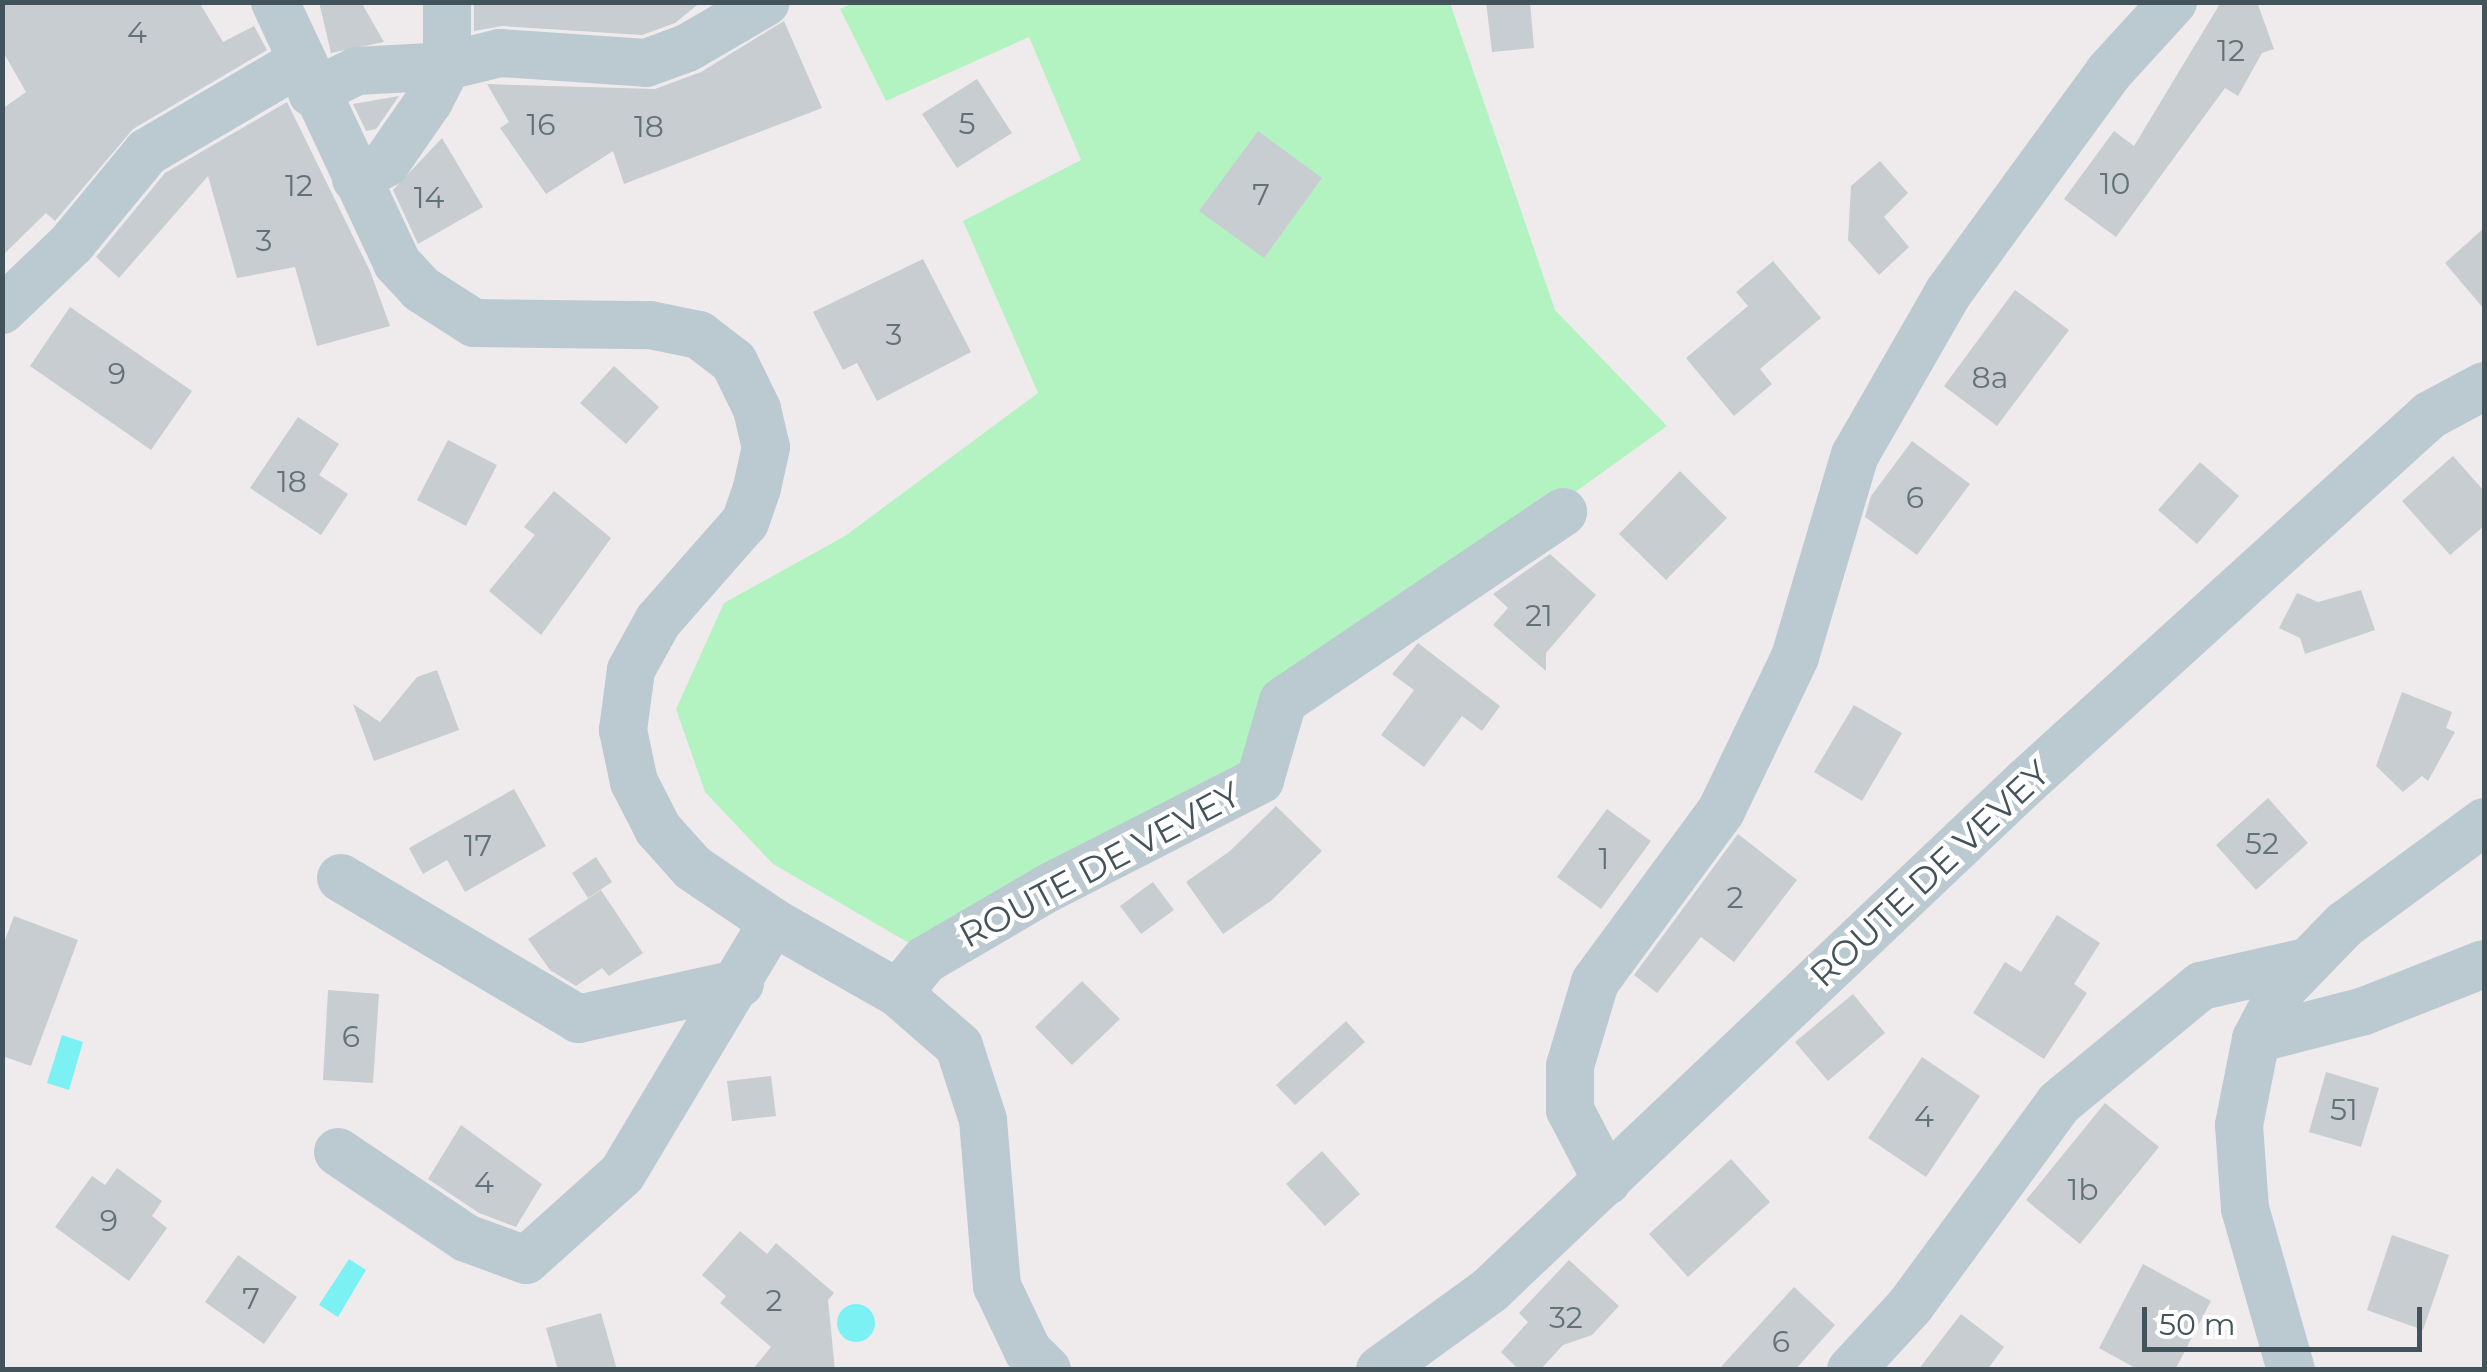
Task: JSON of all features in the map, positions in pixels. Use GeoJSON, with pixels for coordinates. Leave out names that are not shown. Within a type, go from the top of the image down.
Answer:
{"type":"FeatureCollection","features":[{"type":"Feature","properties":{"kind":"street"},"geometry":{"type":"LineString","coordinates":[[275,2],[306,78],[397,264],[433,298],[474,322],[650,325],[699,334],[734,362],[766,447],[757,488],[745,522],[644,642],[632,670],[623,730],[634,782],[658,829],[693,868],[773,922],[898,992],[958,1046],[976,1082],[997,1286],[1028,1351],[1047,1370]]}},
{"type":"Feature","properties":{"kind":"street"},"geometry":{"type":"LineString","coordinates":[[356,179],[386,162],[446,66],[446,2]]}},
{"type":"Feature","properties":{"kind":"street"},"geometry":{"type":"LineString","coordinates":[[2,310],[72,243],[147,152],[306,78],[357,70],[446,66],[500,53],[646,62],[687,48],[766,2]]}},
{"type":"Feature","properties":{"kind":"street"},"geometry":{"type":"LineString","coordinates":[[1606,1180],[1570,1110],[1570,1066],[1596,982],[1721,810],[1795,657],[1856,455],[1948,293],[2109,72],[2173,2]]}},
{"type":"Feature","properties":{"kind":"street","name":"ROUTE DE VEVEY"},"geometry":{"type":"LineString","coordinates":[[1380,1370],[1490,1290],[2027,781],[2416,428],[2453,398],[2484,386]]}},
{"type":"Feature","properties":{"kind":"street","name":"ROUTE DE VEVEY"},"geometry":{"type":"LineString","coordinates":[[898,992],[925,960],[1050,887],[1260,780],[1283,701],[1563,512]]}},
{"type":"Feature","properties":{"kind":"street"},"geometry":{"type":"LineString","coordinates":[[2291,1370],[2245,1208],[2239,1125],[2256,1039],[2282,989],[2344,925],[2484,822]]}},
{"type":"Feature","properties":{"kind":"street"},"geometry":{"type":"LineString","coordinates":[[341,878],[578,1019],[740,983]]}},
{"type":"Feature","properties":{"kind":"street"},"geometry":{"type":"LineString","coordinates":[[338,1152],[466,1238],[526,1260],[622,1174],[740,983],[773,922]]}},
{"type":"Feature","properties":{"kind":"street"},"geometry":{"type":"LineString","coordinates":[[1851,1370],[1910,1306],[2059,1103],[2202,986],[2306,962]]}},
{"type":"Feature","properties":{"kind":"street"},"geometry":{"type":"LineString","coordinates":[[2256,1039],[2364,1011],[2484,964]]}},
{"type":"Feature","properties":{"kind":"green space"},"geometry":{"type":"Polygon","coordinates":[[[856,2],[1450,3],[1555,310],[1667,426],[1293,695],[1277,755],[940,961],[773,864],[705,792],[676,709],[724,603],[845,536],[1038,393],[963,221],[1081,160],[1029,37],[886,101],[840,9],[856,2]]]}},
{"type":"Feature","properties":{"kind":"water"},"geometry":{"type":"Polygon","coordinates":[[[62,1035],[83,1042],[69,1090],[47,1083],[62,1035]]]}},
{"type":"Feature","properties":{"kind":"water"},"geometry":{"type":"Polygon","coordinates":[[[349,1259],[366,1270],[338,1317],[319,1305],[349,1259]]]}},
{"type":"Feature","properties":{"kind":"water"},"geometry":{"type":"Polygon","coordinates":[[[856,1304],[869,1310],[875,1323],[869,1336],[856,1342],[843,1336],[837,1323],[843,1310],[856,1304]]]}},
{"type":"Feature","properties":{"kind":"building"},"geometry":{"type":"Polygon","coordinates":[[[2,2],[199,2],[223,42],[254,26],[267,50],[133,129],[55,221],[46,213],[2,256],[2,109],[26,92],[2,50],[2,2]]]}},
{"type":"Feature","properties":{"kind":"building"},"geometry":{"type":"Polygon","coordinates":[[[319,2],[361,2],[384,42],[331,53],[319,2]]]}},
{"type":"Feature","properties":{"kind":"building"},"geometry":{"type":"Polygon","coordinates":[[[474,2],[701,2],[675,23],[642,35],[502,26],[474,31],[474,2]]]}},
{"type":"Feature","properties":{"kind":"building"},"geometry":{"type":"Polygon","coordinates":[[[1486,2],[1530,2],[1534,48],[1492,52],[1486,2]]]}},
{"type":"Feature","properties":{"kind":"building"},"geometry":{"type":"Polygon","coordinates":[[[2221,2],[2257,2],[2274,49],[2262,53],[2238,96],[2225,88],[2116,237],[2064,199],[2114,131],[2134,146],[2221,2]]]}},
{"type":"Feature","properties":{"kind":"building"},"geometry":{"type":"Polygon","coordinates":[[[784,21],[822,108],[624,184],[613,151],[546,194],[500,128],[509,122],[487,84],[655,89],[701,72],[784,21]]]}},
{"type":"Feature","properties":{"kind":"building"},"geometry":{"type":"Polygon","coordinates":[[[977,79],[1012,133],[957,168],[922,114],[977,79]]]}},
{"type":"Feature","properties":{"kind":"building"},"geometry":{"type":"Polygon","coordinates":[[[399,96],[376,129],[366,131],[353,104],[399,96]]]}},
{"type":"Feature","properties":{"kind":"building"},"geometry":{"type":"Polygon","coordinates":[[[287,102],[370,271],[390,326],[317,346],[295,267],[237,278],[208,176],[119,278],[96,257],[165,173],[287,102]]]}},
{"type":"Feature","properties":{"kind":"building"},"geometry":{"type":"Polygon","coordinates":[[[1258,131],[1322,178],[1264,258],[1199,211],[1258,131]]]}},
{"type":"Feature","properties":{"kind":"building"},"geometry":{"type":"Polygon","coordinates":[[[442,138],[483,207],[418,244],[393,190],[442,138]]]}},
{"type":"Feature","properties":{"kind":"building"},"geometry":{"type":"Polygon","coordinates":[[[1880,161],[1908,193],[1884,217],[1909,247],[1879,275],[1848,240],[1851,186],[1880,161]]]}},
{"type":"Feature","properties":{"kind":"building"},"geometry":{"type":"Polygon","coordinates":[[[2484,228],[2484,309],[2445,263],[2484,228]]]}},
{"type":"Feature","properties":{"kind":"building"},"geometry":{"type":"Polygon","coordinates":[[[923,259],[971,352],[877,401],[857,363],[843,370],[813,312],[923,259]]]}},
{"type":"Feature","properties":{"kind":"building"},"geometry":{"type":"Polygon","coordinates":[[[1773,261],[1821,318],[1760,369],[1772,384],[1734,416],[1686,358],[1748,306],[1736,292],[1773,261]]]}},
{"type":"Feature","properties":{"kind":"building"},"geometry":{"type":"Polygon","coordinates":[[[2015,290],[2069,330],[1997,426],[1944,386],[2015,290]]]}},
{"type":"Feature","properties":{"kind":"building"},"geometry":{"type":"Polygon","coordinates":[[[70,307],[192,391],[151,450],[30,366],[70,307]]]}},
{"type":"Feature","properties":{"kind":"building"},"geometry":{"type":"Polygon","coordinates":[[[614,366],[659,407],[626,444],[580,403],[614,366]]]}},
{"type":"Feature","properties":{"kind":"building"},"geometry":{"type":"Polygon","coordinates":[[[298,417],[339,444],[319,475],[348,494],[321,535],[250,488],[298,417]]]}},
{"type":"Feature","properties":{"kind":"building"},"geometry":{"type":"Polygon","coordinates":[[[448,440],[497,465],[466,526],[417,500],[448,440]]]}},
{"type":"Feature","properties":{"kind":"building"},"geometry":{"type":"Polygon","coordinates":[[[1912,441],[1970,484],[1917,555],[1865,517],[1871,496],[1912,441]]]}},
{"type":"Feature","properties":{"kind":"building"},"geometry":{"type":"Polygon","coordinates":[[[2453,456],[2484,491],[2484,526],[2450,555],[2402,501],[2453,456]]]}},
{"type":"Feature","properties":{"kind":"building"},"geometry":{"type":"Polygon","coordinates":[[[2200,462],[2239,496],[2197,544],[2158,510],[2200,462]]]}},
{"type":"Feature","properties":{"kind":"building"},"geometry":{"type":"Polygon","coordinates":[[[1680,471],[1727,518],[1666,580],[1619,534],[1680,471]]]}},
{"type":"Feature","properties":{"kind":"building"},"geometry":{"type":"Polygon","coordinates":[[[554,491],[611,538],[541,635],[489,591],[535,535],[524,527],[554,491]]]}},
{"type":"Feature","properties":{"kind":"building"},"geometry":{"type":"Polygon","coordinates":[[[1550,554],[1596,595],[1546,653],[1546,671],[1493,625],[1508,608],[1493,594],[1550,554]]]}},
{"type":"Feature","properties":{"kind":"building"},"geometry":{"type":"Polygon","coordinates":[[[2361,590],[2375,630],[2305,654],[2300,638],[2279,628],[2297,593],[2318,602],[2361,590]]]}},
{"type":"Feature","properties":{"kind":"building"},"geometry":{"type":"Polygon","coordinates":[[[1418,643],[1500,706],[1482,731],[1462,716],[1424,767],[1381,735],[1414,690],[1392,674],[1418,643]]]}},
{"type":"Feature","properties":{"kind":"building"},"geometry":{"type":"Polygon","coordinates":[[[437,670],[459,730],[374,761],[353,704],[380,722],[417,677],[437,670]]]}},
{"type":"Feature","properties":{"kind":"building"},"geometry":{"type":"Polygon","coordinates":[[[2402,692],[2452,712],[2446,728],[2455,732],[2428,781],[2422,776],[2403,792],[2376,766],[2402,692]]]}},
{"type":"Feature","properties":{"kind":"building"},"geometry":{"type":"Polygon","coordinates":[[[1854,705],[1902,733],[1862,801],[1814,772],[1854,705]]]}},
{"type":"Feature","properties":{"kind":"building"},"geometry":{"type":"Polygon","coordinates":[[[514,789],[546,846],[465,892],[447,860],[423,874],[409,848],[514,789]]]}},
{"type":"Feature","properties":{"kind":"building"},"geometry":{"type":"Polygon","coordinates":[[[2268,798],[2308,843],[2256,890],[2216,845],[2268,798]]]}},
{"type":"Feature","properties":{"kind":"building"},"geometry":{"type":"Polygon","coordinates":[[[1276,806],[1322,851],[1272,900],[1223,934],[1186,882],[1230,851],[1276,806]]]}},
{"type":"Feature","properties":{"kind":"building"},"geometry":{"type":"Polygon","coordinates":[[[1607,809],[1651,841],[1601,909],[1557,877],[1607,809]]]}},
{"type":"Feature","properties":{"kind":"building"},"geometry":{"type":"Polygon","coordinates":[[[1738,834],[1797,880],[1734,962],[1701,937],[1657,993],[1634,975],[1738,834]]]}},
{"type":"Feature","properties":{"kind":"building"},"geometry":{"type":"Polygon","coordinates":[[[596,857],[612,882],[588,898],[572,873],[596,857]]]}},
{"type":"Feature","properties":{"kind":"building"},"geometry":{"type":"Polygon","coordinates":[[[1153,882],[1174,910],[1141,934],[1120,906],[1153,882]]]}},
{"type":"Feature","properties":{"kind":"building"},"geometry":{"type":"Polygon","coordinates":[[[601,890],[643,953],[609,976],[602,968],[576,986],[550,970],[528,939],[601,890]]]}},
{"type":"Feature","properties":{"kind":"building"},"geometry":{"type":"Polygon","coordinates":[[[2057,915],[2100,943],[2074,984],[2087,993],[2044,1059],[1973,1013],[2005,962],[2021,972],[2057,915]]]}},
{"type":"Feature","properties":{"kind":"building"},"geometry":{"type":"Polygon","coordinates":[[[14,916],[78,940],[31,1066],[2,1056],[2,948],[14,916]]]}},
{"type":"Feature","properties":{"kind":"building"},"geometry":{"type":"Polygon","coordinates":[[[1082,981],[1120,1019],[1072,1065],[1035,1027],[1082,981]]]}},
{"type":"Feature","properties":{"kind":"building"},"geometry":{"type":"Polygon","coordinates":[[[328,990],[379,994],[373,1083],[323,1080],[328,990]]]}},
{"type":"Feature","properties":{"kind":"building"},"geometry":{"type":"Polygon","coordinates":[[[1853,994],[1885,1033],[1828,1081],[1795,1042],[1853,994]]]}},
{"type":"Feature","properties":{"kind":"building"},"geometry":{"type":"Polygon","coordinates":[[[1346,1021],[1365,1042],[1295,1105],[1276,1085],[1346,1021]]]}},
{"type":"Feature","properties":{"kind":"building"},"geometry":{"type":"Polygon","coordinates":[[[1922,1057],[1980,1096],[1926,1177],[1868,1138],[1922,1057]]]}},
{"type":"Feature","properties":{"kind":"building"},"geometry":{"type":"Polygon","coordinates":[[[2326,1072],[2379,1088],[2361,1147],[2309,1132],[2326,1072]]]}},
{"type":"Feature","properties":{"kind":"building"},"geometry":{"type":"Polygon","coordinates":[[[771,1076],[776,1116],[732,1121],[727,1081],[771,1076]]]}},
{"type":"Feature","properties":{"kind":"building"},"geometry":{"type":"Polygon","coordinates":[[[2105,1103],[2159,1147],[2080,1244],[2026,1200],[2105,1103]]]}},
{"type":"Feature","properties":{"kind":"building"},"geometry":{"type":"Polygon","coordinates":[[[461,1125],[542,1184],[516,1227],[479,1213],[428,1179],[461,1125]]]}},
{"type":"Feature","properties":{"kind":"building"},"geometry":{"type":"Polygon","coordinates":[[[1322,1151],[1360,1194],[1325,1226],[1286,1184],[1322,1151]]]}},
{"type":"Feature","properties":{"kind":"building"},"geometry":{"type":"Polygon","coordinates":[[[1731,1159],[1770,1202],[1688,1277],[1649,1234],[1731,1159]]]}},
{"type":"Feature","properties":{"kind":"building"},"geometry":{"type":"Polygon","coordinates":[[[117,1168],[162,1201],[152,1216],[167,1228],[129,1281],[55,1227],[92,1176],[105,1185],[117,1168]]]}},
{"type":"Feature","properties":{"kind":"building"},"geometry":{"type":"Polygon","coordinates":[[[740,1231],[767,1254],[776,1243],[834,1293],[828,1300],[835,1370],[752,1370],[771,1347],[720,1303],[726,1296],[702,1275],[740,1231]]]}},
{"type":"Feature","properties":{"kind":"building"},"geometry":{"type":"Polygon","coordinates":[[[2392,1235],[2449,1255],[2423,1330],[2367,1310],[2392,1235]]]}},
{"type":"Feature","properties":{"kind":"building"},"geometry":{"type":"Polygon","coordinates":[[[238,1255],[297,1297],[264,1344],[205,1302],[238,1255]]]}},
{"type":"Feature","properties":{"kind":"building"},"geometry":{"type":"Polygon","coordinates":[[[1569,1260],[1619,1306],[1592,1335],[1563,1345],[1540,1370],[1519,1370],[1501,1352],[1528,1322],[1519,1313],[1569,1260]]]}},
{"type":"Feature","properties":{"kind":"building"},"geometry":{"type":"Polygon","coordinates":[[[2143,1264],[2211,1301],[2175,1370],[2139,1370],[2099,1348],[2143,1264]]]}},
{"type":"Feature","properties":{"kind":"building"},"geometry":{"type":"Polygon","coordinates":[[[1794,1287],[1835,1325],[1795,1370],[1718,1370],[1794,1287]]]}},
{"type":"Feature","properties":{"kind":"building"},"geometry":{"type":"Polygon","coordinates":[[[601,1313],[617,1370],[558,1370],[546,1328],[601,1313]]]}},
{"type":"Feature","properties":{"kind":"building"},"geometry":{"type":"Polygon","coordinates":[[[1961,1314],[2004,1347],[1987,1370],[1918,1370],[1961,1314]]]}}]}
